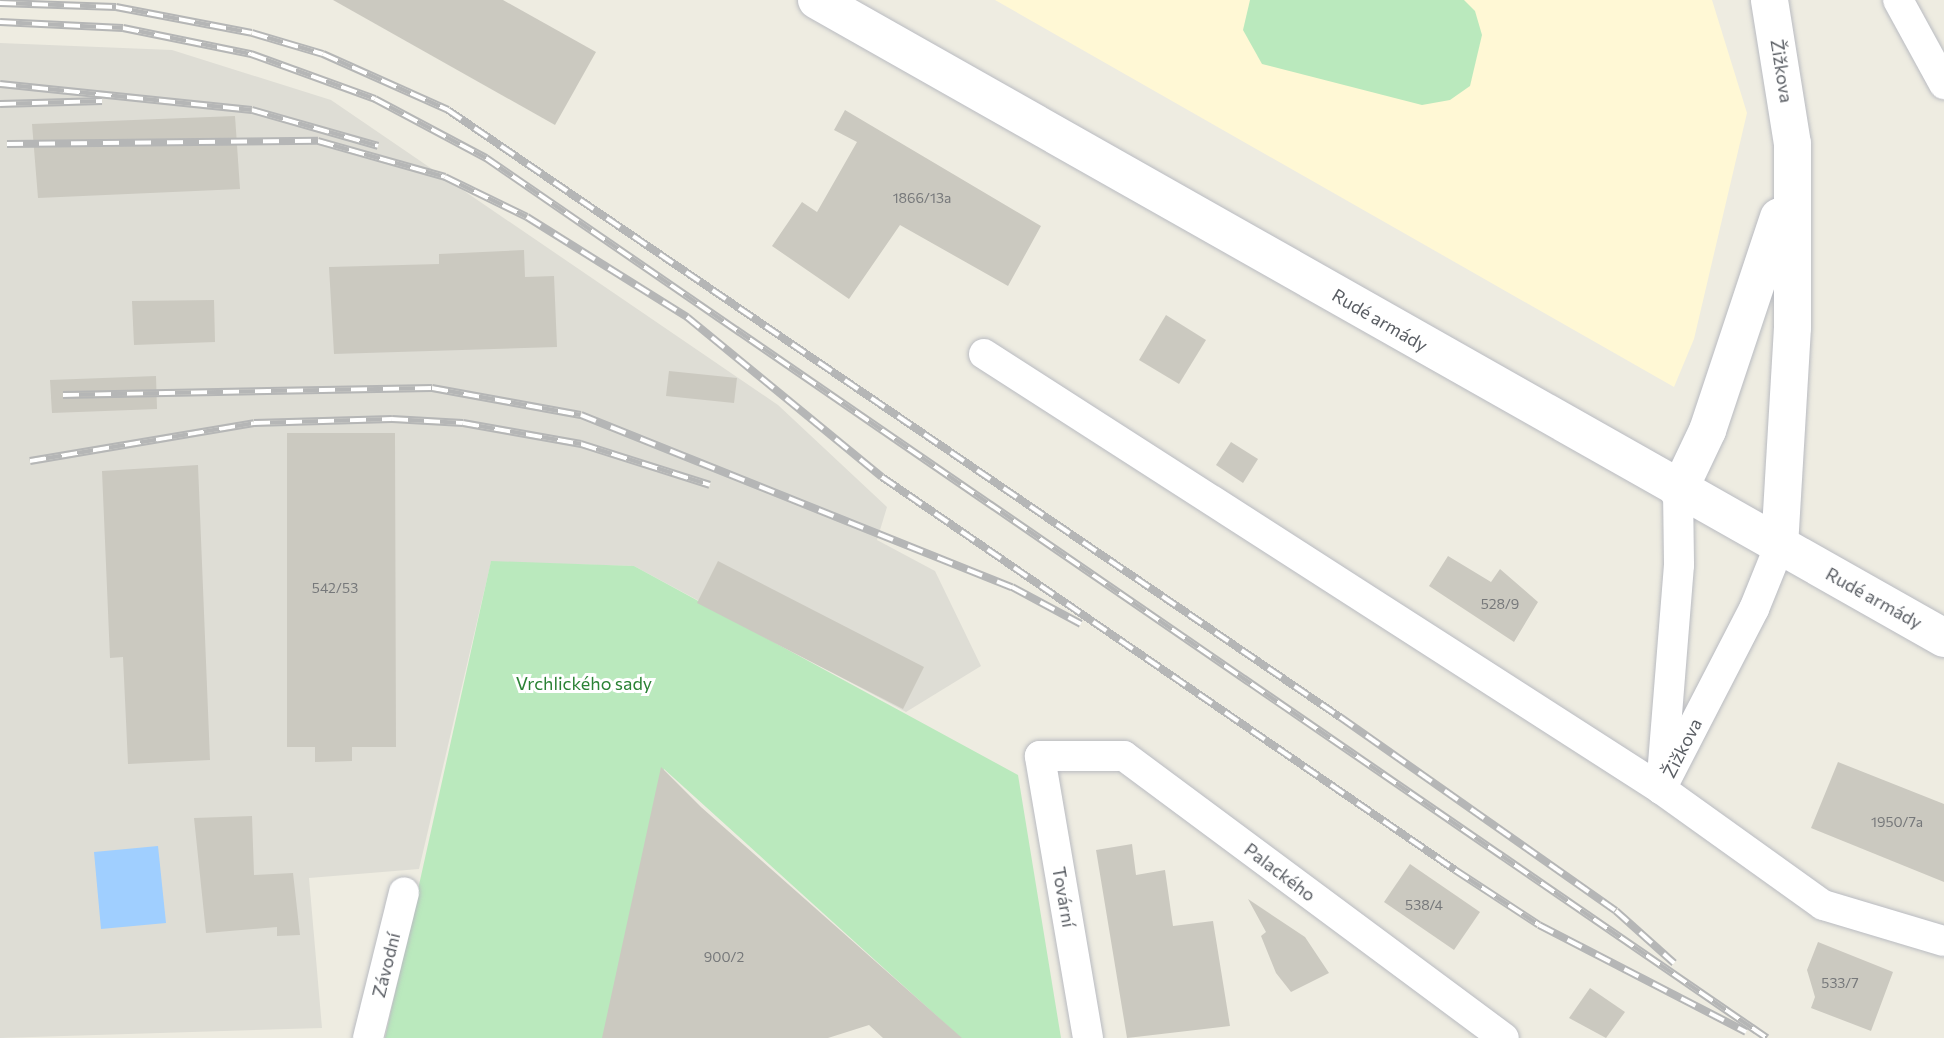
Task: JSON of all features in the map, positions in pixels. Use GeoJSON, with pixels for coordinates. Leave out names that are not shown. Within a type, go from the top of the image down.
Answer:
{"type":"FeatureCollection","features":[{"type":"Feature","properties":{"kind":"main road","name":"Rudé armády"},"geometry":{"type":"LineString","coordinates":[[817,0],[1678,491],[1944,638]]}},
{"type":"Feature","properties":{"kind":"street","name":"Žižkova"},"geometry":{"type":"LineString","coordinates":[[1661,789],[1779,547],[1792,327],[1793,143],[1769,0]]}},
{"type":"Feature","properties":{"kind":"street"},"geometry":{"type":"LineString","coordinates":[[1898,0],[1935,43],[1944,84]]}},
{"type":"Feature","properties":{"kind":"street","name":"Žižkova"},"geometry":{"type":"LineString","coordinates":[[1661,789],[1679,565],[1678,491],[1707,430],[1772,246],[1793,143]]}},
{"type":"Feature","properties":{"kind":"street"},"geometry":{"type":"LineString","coordinates":[[984,354],[1661,789],[1824,905],[1944,941]]}},
{"type":"Feature","properties":{"kind":"street","name":"Tovární"},"geometry":{"type":"LineString","coordinates":[[1040,756],[1088,1038]]}},
{"type":"Feature","properties":{"kind":"street","name":"Palackého"},"geometry":{"type":"LineString","coordinates":[[1040,756],[1124,756],[1504,1038]]}},
{"type":"Feature","properties":{"kind":"street","name":"Závodní"},"geometry":{"type":"LineString","coordinates":[[368,1038],[404,892]]}},
{"type":"Feature","properties":{"kind":"shaded area"},"geometry":{"type":"Polygon","coordinates":[[[995,0],[1712,0],[1747,113],[1694,339],[1674,387],[995,0]]]}},
{"type":"Feature","properties":{"kind":"shaded area"},"geometry":{"type":"Polygon","coordinates":[[[0,43],[172,50],[331,100],[778,405],[887,507],[877,540],[935,571],[981,666],[906,712],[634,566],[491,562],[419,869],[309,878],[322,1028],[0,1038],[0,43]]]}},
{"type":"Feature","properties":{"kind":"green space"},"geometry":{"type":"Polygon","coordinates":[[[1250,0],[1464,0],[1475,11],[1482,35],[1470,86],[1450,100],[1422,105],[1262,64],[1243,30],[1250,0]]]}},
{"type":"Feature","properties":{"kind":"green space","name":"Vrchlického sady"},"geometry":{"type":"Polygon","coordinates":[[[491,561],[634,566],[1018,775],[1061,1038],[961,1038],[664,769],[606,1038],[385,1038],[491,561]]]}},
{"type":"Feature","properties":{"kind":"water"},"geometry":{"type":"Polygon","coordinates":[[[158,846],[166,923],[101,929],[94,852],[158,846]]]}},
{"type":"Feature","properties":{"kind":"building"},"geometry":{"type":"Polygon","coordinates":[[[333,0],[503,0],[596,52],[555,125],[333,0]]]}},
{"type":"Feature","properties":{"kind":"building"},"geometry":{"type":"Polygon","coordinates":[[[845,110],[1041,226],[1008,286],[900,225],[849,299],[772,246],[802,202],[817,212],[857,142],[834,130],[845,110]]]}},
{"type":"Feature","properties":{"kind":"building"},"geometry":{"type":"Polygon","coordinates":[[[235,116],[240,189],[38,198],[32,124],[235,116]]]}},
{"type":"Feature","properties":{"kind":"building"},"geometry":{"type":"Polygon","coordinates":[[[524,250],[525,277],[554,276],[557,347],[334,354],[329,267],[439,264],[439,254],[524,250]]]}},
{"type":"Feature","properties":{"kind":"building"},"geometry":{"type":"Polygon","coordinates":[[[214,300],[215,342],[134,345],[132,301],[214,300]]]}},
{"type":"Feature","properties":{"kind":"building"},"geometry":{"type":"Polygon","coordinates":[[[1166,315],[1206,340],[1179,384],[1139,360],[1166,315]]]}},
{"type":"Feature","properties":{"kind":"building"},"geometry":{"type":"Polygon","coordinates":[[[669,371],[737,378],[734,403],[666,396],[669,371]]]}},
{"type":"Feature","properties":{"kind":"building"},"geometry":{"type":"Polygon","coordinates":[[[156,376],[157,409],[52,413],[50,380],[156,376]]]}},
{"type":"Feature","properties":{"kind":"building"},"geometry":{"type":"Polygon","coordinates":[[[287,433],[395,433],[396,747],[352,747],[352,761],[315,762],[315,747],[287,747],[287,433]]]}},
{"type":"Feature","properties":{"kind":"building"},"geometry":{"type":"Polygon","coordinates":[[[1231,442],[1258,459],[1243,483],[1216,465],[1231,442]]]}},
{"type":"Feature","properties":{"kind":"building"},"geometry":{"type":"Polygon","coordinates":[[[198,465],[210,760],[128,764],[123,657],[110,658],[102,471],[198,465]]]}},
{"type":"Feature","properties":{"kind":"building"},"geometry":{"type":"Polygon","coordinates":[[[1448,556],[1491,582],[1500,569],[1538,602],[1514,642],[1429,586],[1448,556]]]}},
{"type":"Feature","properties":{"kind":"building"},"geometry":{"type":"Polygon","coordinates":[[[718,561],[924,667],[903,709],[697,603],[718,561]]]}},
{"type":"Feature","properties":{"kind":"building"},"geometry":{"type":"Polygon","coordinates":[[[1838,762],[1944,804],[1944,882],[1811,828],[1838,762]]]}},
{"type":"Feature","properties":{"kind":"building"},"geometry":{"type":"Polygon","coordinates":[[[661,767],[701,807],[962,1038],[883,1038],[869,1025],[828,1038],[602,1038],[661,767]]]}},
{"type":"Feature","properties":{"kind":"building"},"geometry":{"type":"Polygon","coordinates":[[[252,816],[254,875],[293,873],[300,935],[277,936],[277,927],[206,933],[194,818],[252,816]]]}},
{"type":"Feature","properties":{"kind":"building"},"geometry":{"type":"Polygon","coordinates":[[[1132,844],[1136,875],[1165,870],[1173,926],[1213,921],[1230,1026],[1127,1038],[1096,850],[1132,844]]]}},
{"type":"Feature","properties":{"kind":"building"},"geometry":{"type":"Polygon","coordinates":[[[1410,864],[1480,912],[1454,950],[1384,902],[1410,864]]]}},
{"type":"Feature","properties":{"kind":"building"},"geometry":{"type":"Polygon","coordinates":[[[1248,899],[1305,937],[1329,973],[1291,992],[1276,973],[1261,936],[1266,932],[1248,899]]]}},
{"type":"Feature","properties":{"kind":"building"},"geometry":{"type":"Polygon","coordinates":[[[1818,942],[1893,972],[1871,1031],[1811,1008],[1815,997],[1807,970],[1818,942]]]}},
{"type":"Feature","properties":{"kind":"building"},"geometry":{"type":"Polygon","coordinates":[[[1590,988],[1625,1012],[1606,1038],[1569,1018],[1590,988]]]}},
{"type":"Feature","properties":{"kind":"railway"},"geometry":{"type":"LineString","coordinates":[[0,3],[116,7],[252,33],[323,54],[448,110],[1340,717],[1616,911],[1674,963]]}},
{"type":"Feature","properties":{"kind":"railway"},"geometry":{"type":"LineString","coordinates":[[0,22],[123,28],[251,54],[375,99],[486,158],[1767,1038]]}},
{"type":"Feature","properties":{"kind":"railway"},"geometry":{"type":"LineString","coordinates":[[0,84],[252,110],[378,146]]}},
{"type":"Feature","properties":{"kind":"railway"},"geometry":{"type":"LineString","coordinates":[[0,104],[102,101]]}},
{"type":"Feature","properties":{"kind":"railway"},"geometry":{"type":"LineString","coordinates":[[7,144],[318,141],[445,177],[527,217],[687,317],[882,477],[1455,870],[1539,925],[1746,1032]]}},
{"type":"Feature","properties":{"kind":"railway"},"geometry":{"type":"LineString","coordinates":[[63,395],[432,388],[581,415],[1012,587],[1081,624]]}},
{"type":"Feature","properties":{"kind":"railway"},"geometry":{"type":"LineString","coordinates":[[30,461],[254,423],[392,419],[463,423],[581,444],[710,485]]}}]}
